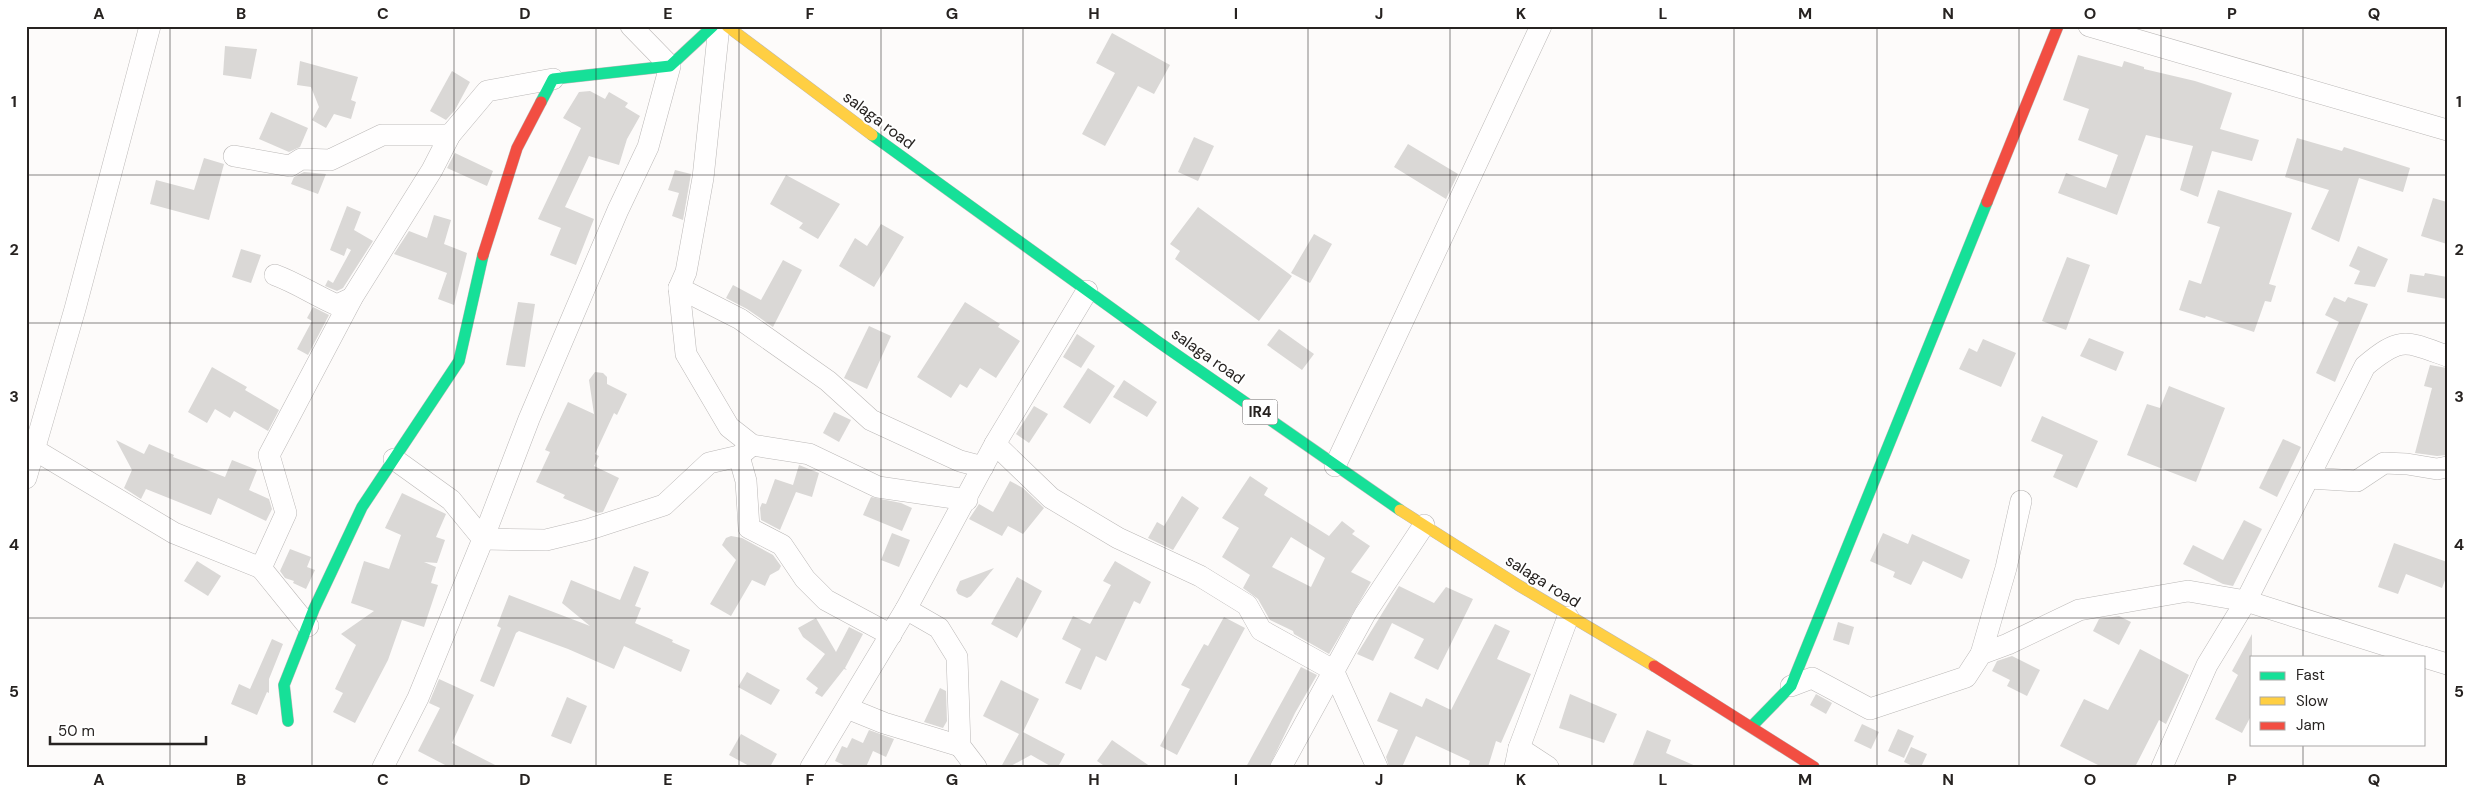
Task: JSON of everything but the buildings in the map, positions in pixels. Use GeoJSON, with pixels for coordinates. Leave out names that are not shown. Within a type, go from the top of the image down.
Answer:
{"type":"FeatureCollection","features":[{"type":"Feature","properties":{"kind":"street"},"geometry":{"type":"LineString","coordinates":[[26,478],[31,449],[150,26]]}},
{"type":"Feature","properties":{"kind":"street"},"geometry":{"type":"LineString","coordinates":[[631,26],[670,66]]}},
{"type":"Feature","properties":{"kind":"street"},"geometry":{"type":"LineString","coordinates":[[383,767],[418,698],[483,540],[529,419],[618,210],[648,147],[670,66],[713,26]]}},
{"type":"Feature","properties":{"kind":"street"},"geometry":{"type":"LineString","coordinates":[[719,26],[703,178],[686,272],[679,288],[686,354],[729,427],[746,450],[749,528],[782,546],[805,579],[826,600],[891,635]]}},
{"type":"Feature","properties":{"kind":"street","name":"salaga road"},"geometry":{"type":"LineString","coordinates":[[727,26],[910,163],[1335,466],[1568,617],[1753,725],[1814,767]]}},
{"type":"Feature","properties":{"kind":"street"},"geometry":{"type":"LineString","coordinates":[[1335,466],[1541,26]]}},
{"type":"Feature","properties":{"kind":"street"},"geometry":{"type":"LineString","coordinates":[[1753,725],[1791,686],[2058,26]]}},
{"type":"Feature","properties":{"kind":"street"},"geometry":{"type":"LineString","coordinates":[[2090,26],[2447,130]]}},
{"type":"Feature","properties":{"kind":"street"},"geometry":{"type":"LineString","coordinates":[[261,568],[286,513],[269,455],[352,298],[432,170],[450,135],[487,91],[553,79],[670,66]]}},
{"type":"Feature","properties":{"kind":"street"},"geometry":{"type":"LineString","coordinates":[[288,721],[284,685],[308,626],[362,507],[460,361],[480,264],[517,148],[553,79]]}},
{"type":"Feature","properties":{"kind":"street"},"geometry":{"type":"LineString","coordinates":[[234,156],[290,166],[301,159],[330,160],[382,135],[450,135]]}},
{"type":"Feature","properties":{"kind":"street"},"geometry":{"type":"LineString","coordinates":[[275,275],[297,283],[312,294],[337,305],[352,298]]}},
{"type":"Feature","properties":{"kind":"street"},"geometry":{"type":"LineString","coordinates":[[679,288],[740,319],[828,381],[871,420],[960,460],[983,467]]}},
{"type":"Feature","properties":{"kind":"street"},"geometry":{"type":"LineString","coordinates":[[811,767],[891,635],[967,500],[995,444],[1087,291]]}},
{"type":"Feature","properties":{"kind":"street"},"geometry":{"type":"LineString","coordinates":[[2162,767],[2207,665],[2246,600],[2365,366],[2385,349],[2409,342],[2447,356]]}},
{"type":"Feature","properties":{"kind":"street"},"geometry":{"type":"LineString","coordinates":[[995,444],[1050,498],[1118,538],[1200,576],[1246,605],[1261,630],[1333,670],[1377,767]]}},
{"type":"Feature","properties":{"kind":"street"},"geometry":{"type":"LineString","coordinates":[[31,449],[174,533],[261,568],[308,626]]}},
{"type":"Feature","properties":{"kind":"street"},"geometry":{"type":"LineString","coordinates":[[483,540],[546,540],[587,530],[664,505],[709,463],[746,450],[808,454],[878,486],[967,500]]}},
{"type":"Feature","properties":{"kind":"street"},"geometry":{"type":"LineString","coordinates":[[394,459],[451,500],[483,540]]}},
{"type":"Feature","properties":{"kind":"street"},"geometry":{"type":"LineString","coordinates":[[2309,478],[2357,481],[2384,463],[2408,464],[2437,469],[2447,467]]}},
{"type":"Feature","properties":{"kind":"street"},"geometry":{"type":"LineString","coordinates":[[1791,686],[1812,678],[1870,709],[1966,677],[1981,654],[2006,568],[2021,501]]}},
{"type":"Feature","properties":{"kind":"street"},"geometry":{"type":"LineString","coordinates":[[1280,767],[1365,614],[1424,525]]}},
{"type":"Feature","properties":{"kind":"street"},"geometry":{"type":"LineString","coordinates":[[1981,654],[2008,644],[2080,610],[2188,591],[2246,600],[2420,656]]}},
{"type":"Feature","properties":{"kind":"street"},"geometry":{"type":"LineString","coordinates":[[906,609],[940,628],[957,657],[960,746],[976,767]]}},
{"type":"Feature","properties":{"kind":"street"},"geometry":{"type":"LineString","coordinates":[[1548,767],[1517,758],[1568,617]]}},
{"type":"Feature","properties":{"kind":"street"},"geometry":{"type":"LineString","coordinates":[[2426,658],[2447,664]]}},
{"type":"Feature","properties":{"kind":"street"},"geometry":{"type":"LineString","coordinates":[[847,708],[884,723],[960,746]]}},
{"type":"Feature","properties":{"kind":"traffic: fast"},"geometry":{"type":"LineString","coordinates":[[541,102],[553,79],[670,66],[713,26]]}},
{"type":"Feature","properties":{"kind":"traffic: fast"},"geometry":{"type":"LineString","coordinates":[[872,135],[1157,341],[1400,510]]}},
{"type":"Feature","properties":{"kind":"traffic: fast"},"geometry":{"type":"LineString","coordinates":[[1753,725],[1791,686],[1987,202]]}},
{"type":"Feature","properties":{"kind":"traffic: fast"},"geometry":{"type":"LineString","coordinates":[[288,721],[284,685],[314,609],[362,507],[459,361],[483,255]]}},
{"type":"Feature","properties":{"kind":"traffic: slow"},"geometry":{"type":"LineString","coordinates":[[727,26],[872,135]]}},
{"type":"Feature","properties":{"kind":"traffic: slow"},"geometry":{"type":"LineString","coordinates":[[1400,510],[1518,585],[1654,666]]}},
{"type":"Feature","properties":{"kind":"traffic: jam"},"geometry":{"type":"LineString","coordinates":[[1987,202],[2058,26]]}},
{"type":"Feature","properties":{"kind":"traffic: jam"},"geometry":{"type":"LineString","coordinates":[[483,255],[517,148],[541,102]]}},
{"type":"Feature","properties":{"kind":"traffic: jam"},"geometry":{"type":"LineString","coordinates":[[1654,666],[1814,767]]}}]}
